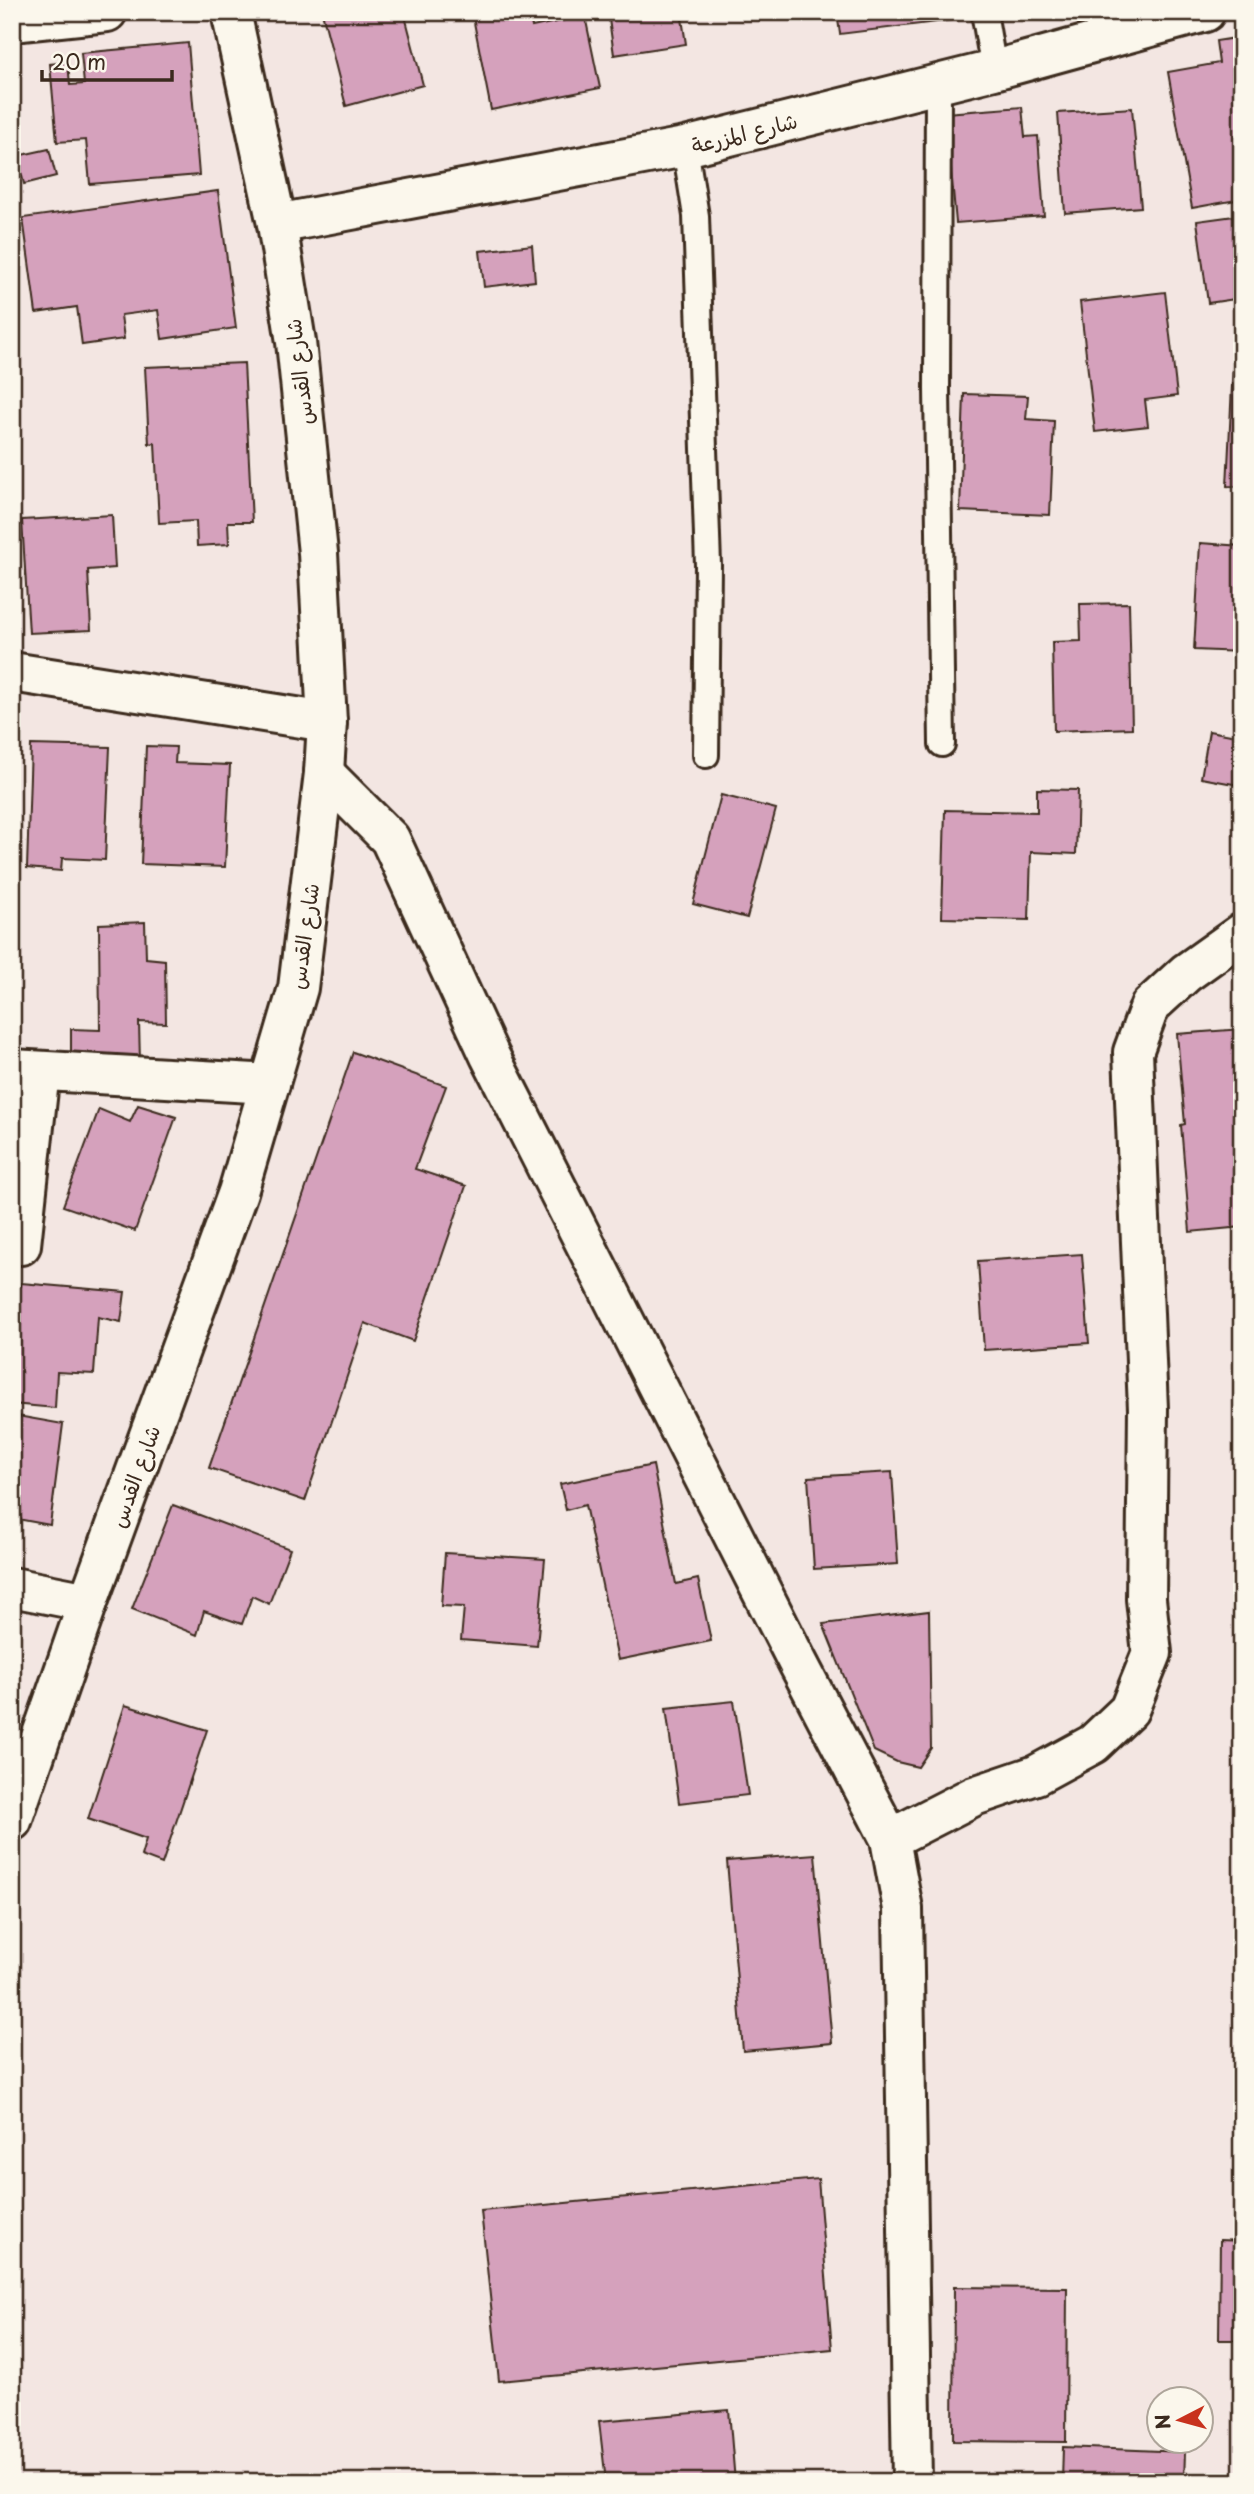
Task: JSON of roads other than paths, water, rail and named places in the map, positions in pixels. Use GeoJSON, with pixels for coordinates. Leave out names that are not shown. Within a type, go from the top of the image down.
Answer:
{"type":"FeatureCollection","features":[{"type":"Feature","properties":{"kind":"street"},"geometry":{"type":"LineString","coordinates":[[12,22],[107,12]]}},
{"type":"Feature","properties":{"kind":"street","name":"شارع القدس"},"geometry":{"type":"LineString","coordinates":[[12,1821],[88,1602],[238,1192],[298,988],[324,773],[327,722],[316,527],[296,342],[277,224],[231,12]]}},
{"type":"Feature","properties":{"kind":"street","name":"شارع المزرعة"},"geometry":{"type":"LineString","coordinates":[[277,224],[685,147],[994,70],[1205,12]]}},
{"type":"Feature","properties":{"kind":"street"},"geometry":{"type":"LineString","coordinates":[[12,672],[327,722]]}},
{"type":"Feature","properties":{"kind":"street"},"geometry":{"type":"LineString","coordinates":[[324,773],[390,839],[490,1056],[797,1663],[890,1839],[904,1909],[912,2482]]}},
{"type":"Feature","properties":{"kind":"street"},"geometry":{"type":"LineString","coordinates":[[890,1839],[974,1796],[1036,1775],[1093,1744],[1129,1710],[1152,1653],[1146,1599],[1149,1409],[1133,1052],[1150,1006],[1186,974],[1242,933]]}},
{"type":"Feature","properties":{"kind":"street"},"geometry":{"type":"LineString","coordinates":[[21,1245],[26,1070],[270,1084]]}},
{"type":"Feature","properties":{"kind":"street"},"geometry":{"type":"LineString","coordinates":[[12,1587],[88,1602]]}},
{"type":"Feature","properties":{"kind":"lane"},"geometry":{"type":"LineString","coordinates":[[984,12],[994,70]]}},
{"type":"Feature","properties":{"kind":"lane"},"geometry":{"type":"LineString","coordinates":[[938,83],[937,403],[942,744]]}},
{"type":"Feature","properties":{"kind":"lane"},"geometry":{"type":"LineString","coordinates":[[685,147],[696,216],[708,565],[706,755]]}}]}
